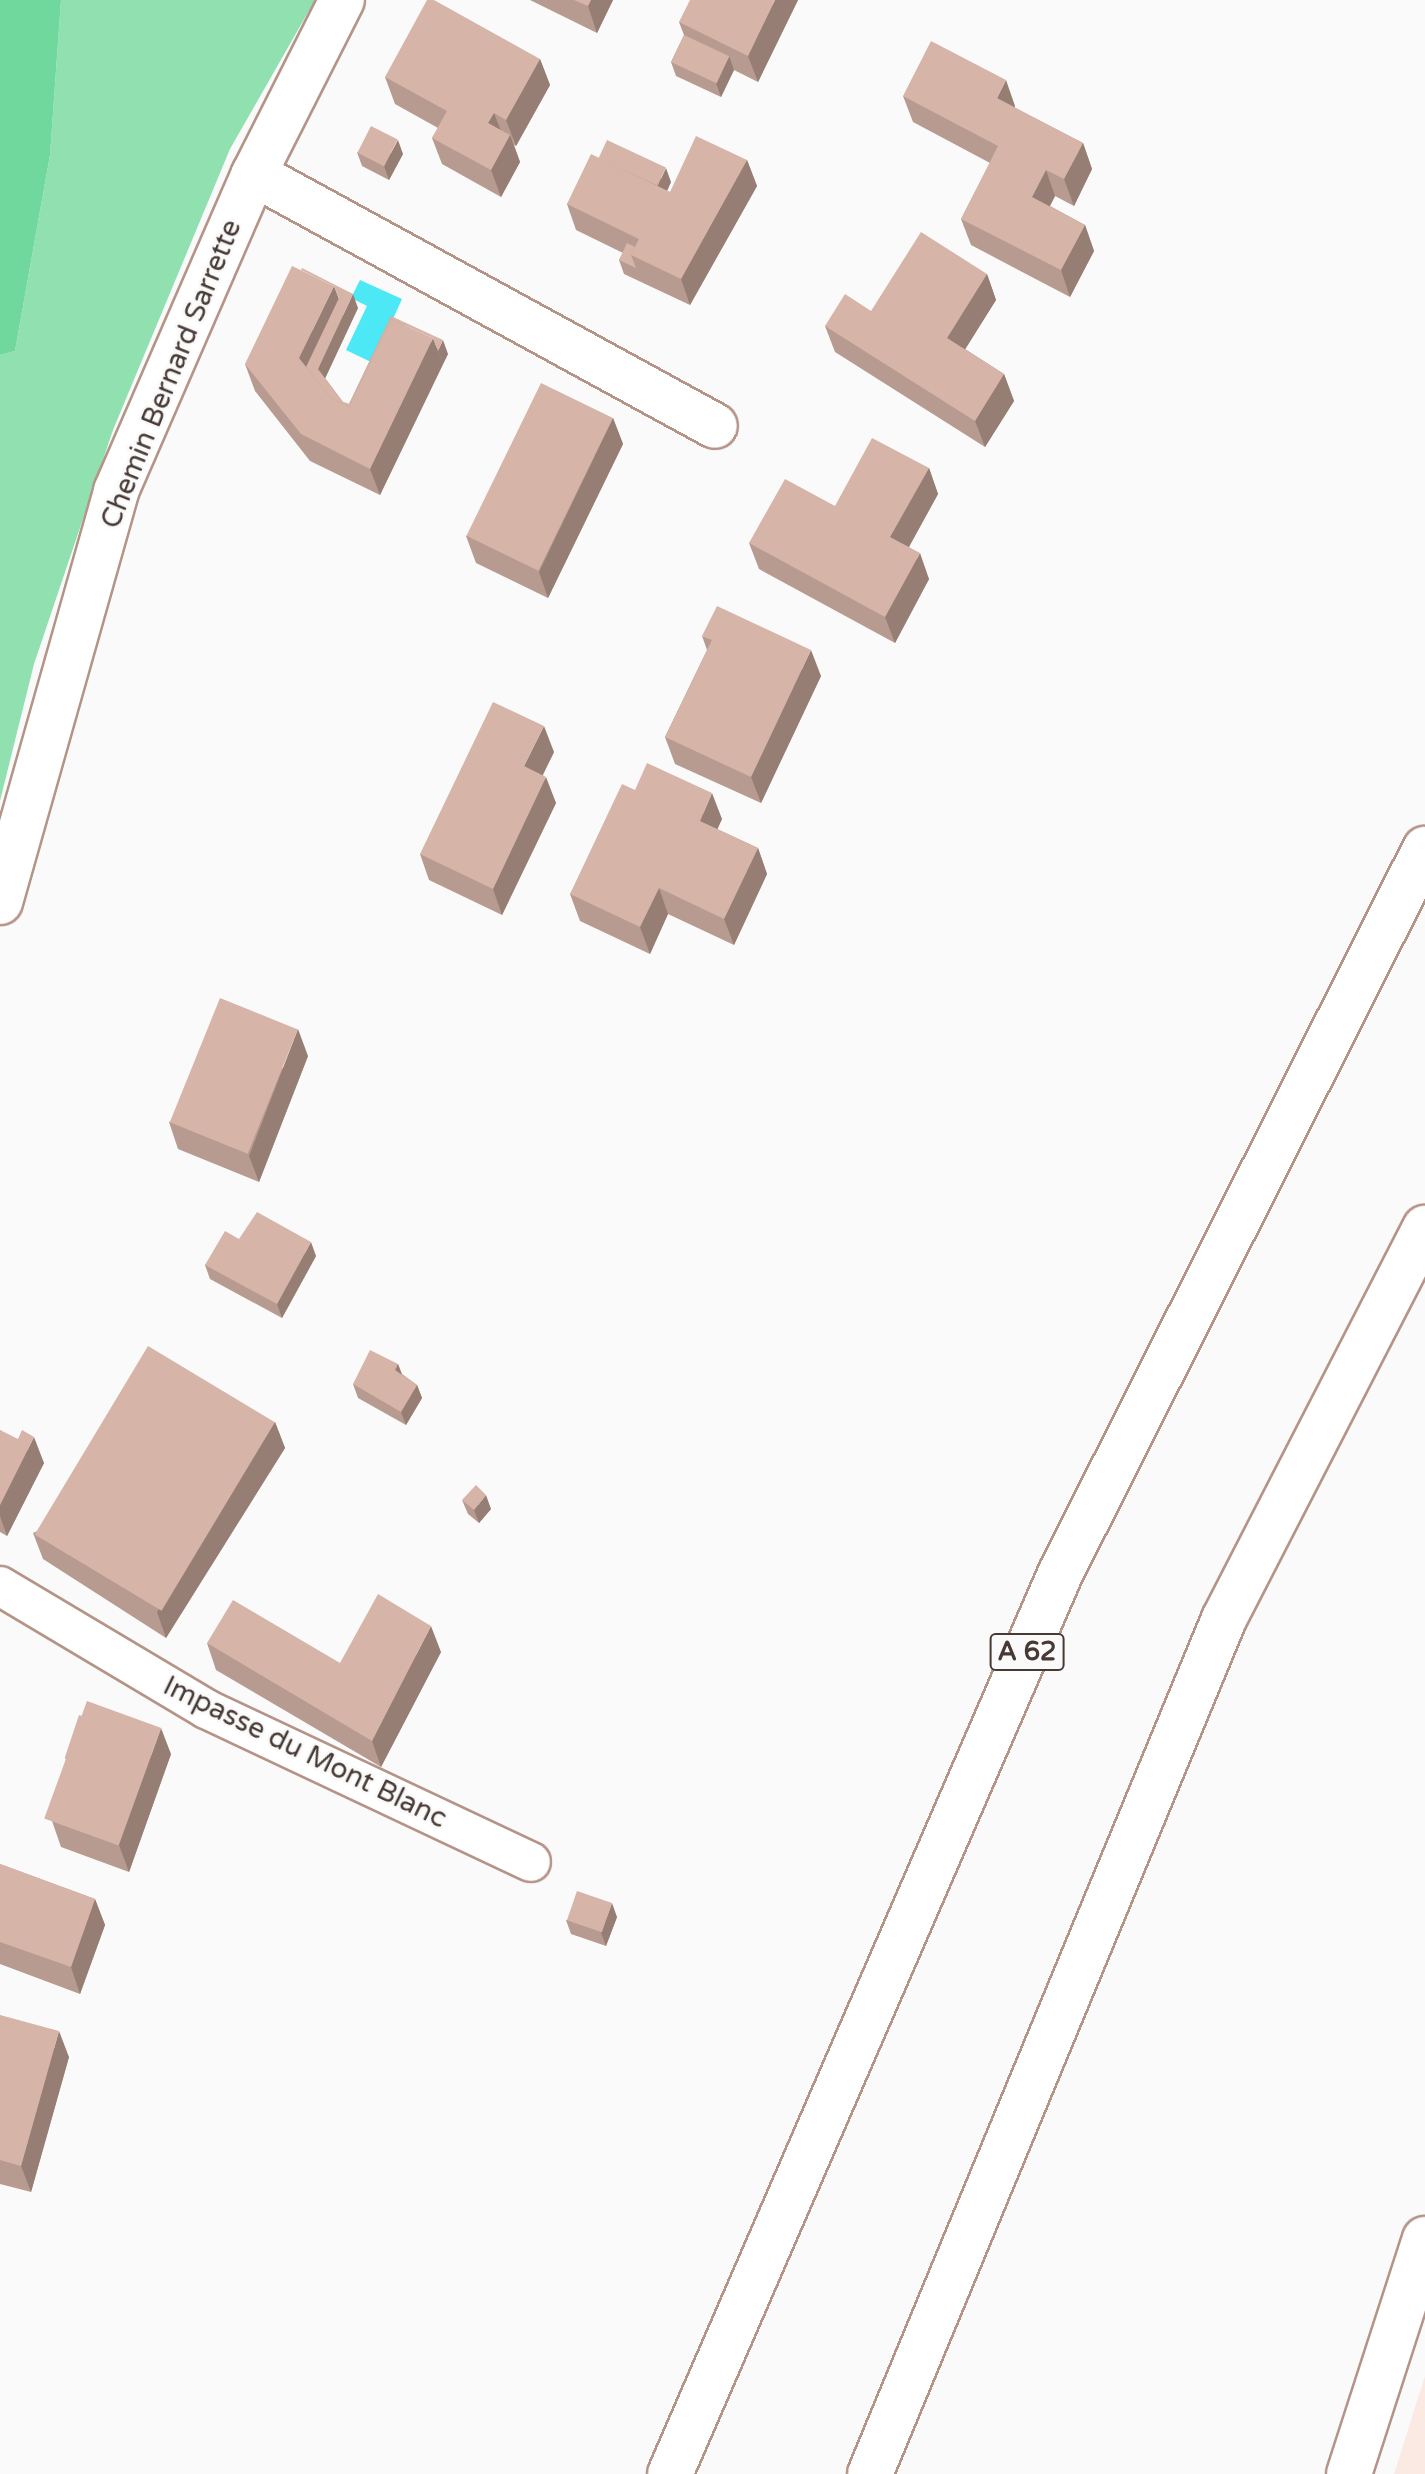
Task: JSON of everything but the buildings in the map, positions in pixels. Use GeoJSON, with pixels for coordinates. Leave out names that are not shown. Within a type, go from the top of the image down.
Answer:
{"type":"FeatureCollection","features":[{"type":"Feature","properties":{"kind":"main road","name":"Chemin Bernard Sarrette"},"geometry":{"type":"LineString","coordinates":[[0,902],[116,491],[254,174],[342,0]]}},
{"type":"Feature","properties":{"kind":"main road"},"geometry":{"type":"LineString","coordinates":[[254,174],[715,426]]}},
{"type":"Feature","properties":{"kind":"main road","name":"A 62"},"geometry":{"type":"LineString","coordinates":[[670,2474],[1060,1574],[1425,849]]}},
{"type":"Feature","properties":{"kind":"main road"},"geometry":{"type":"LineString","coordinates":[[870,2474],[1224,1619],[1425,1228]]}},
{"type":"Feature","properties":{"kind":"main road"},"geometry":{"type":"LineString","coordinates":[[1349,2474],[1425,2239]]}},
{"type":"Feature","properties":{"kind":"lane","name":"Impasse du Mont Blanc"},"geometry":{"type":"LineString","coordinates":[[0,1586],[206,1709],[531,1862]]}},
{"type":"Feature","properties":{"kind":"shaded area"},"geometry":{"type":"Polygon","coordinates":[[[1425,2376],[1425,2474],[1394,2474],[1425,2376]]]}},
{"type":"Feature","properties":{"kind":"green space"},"geometry":{"type":"Polygon","coordinates":[[[0,0],[61,0],[50,155],[15,351],[0,355],[0,0]]]}},
{"type":"Feature","properties":{"kind":"green space"},"geometry":{"type":"Polygon","coordinates":[[[61,0],[315,0],[230,149],[113,430],[34,664],[0,801],[0,355],[15,351],[50,155],[61,0]]]}},
{"type":"Feature","properties":{"kind":"water"},"geometry":{"type":"Polygon","coordinates":[[[360,280],[402,299],[373,363],[346,350],[367,306],[351,298],[360,280]]]}}]}
